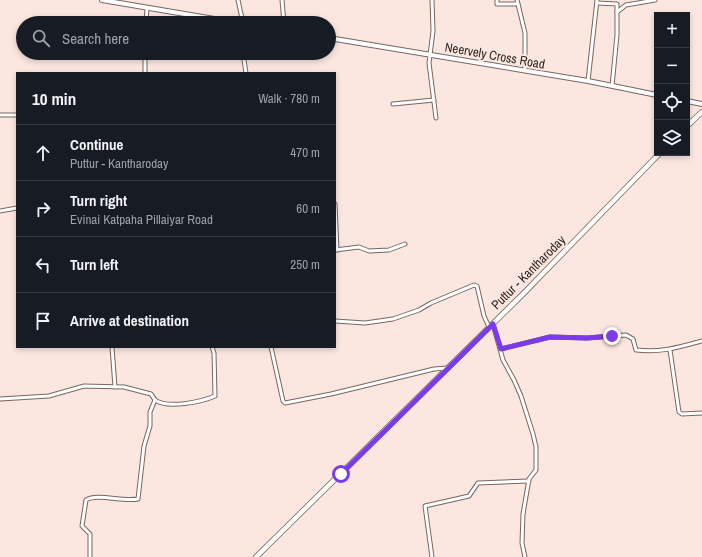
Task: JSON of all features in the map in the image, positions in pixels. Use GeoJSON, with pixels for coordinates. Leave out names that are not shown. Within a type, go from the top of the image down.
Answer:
{"type":"FeatureCollection","features":[{"type":"Feature","properties":{"kind":"main road"},"geometry":{"type":"LineString","coordinates":[[690,123],[702,112]]}},
{"type":"Feature","properties":{"kind":"main road","name":"Puttur - Kantharoday"},"geometry":{"type":"LineString","coordinates":[[256,557],[448,368],[657,156]]}},
{"type":"Feature","properties":{"kind":"street"},"geometry":{"type":"LineString","coordinates":[[102,0],[196,16]]}},
{"type":"Feature","properties":{"kind":"street"},"geometry":{"type":"LineString","coordinates":[[238,0],[241,16]]}},
{"type":"Feature","properties":{"kind":"street"},"geometry":{"type":"LineString","coordinates":[[282,0],[283,16]]}},
{"type":"Feature","properties":{"kind":"street"},"geometry":{"type":"LineString","coordinates":[[432,0],[433,31],[429,63],[436,118]]}},
{"type":"Feature","properties":{"kind":"street"},"geometry":{"type":"LineString","coordinates":[[497,0],[497,4],[518,4]]}},
{"type":"Feature","properties":{"kind":"street"},"geometry":{"type":"LineString","coordinates":[[517,0],[525,33],[525,70]]}},
{"type":"Feature","properties":{"kind":"street"},"geometry":{"type":"LineString","coordinates":[[617,12],[626,5],[655,0]]}},
{"type":"Feature","properties":{"kind":"street"},"geometry":{"type":"LineString","coordinates":[[588,81],[597,1],[617,4],[617,35],[612,86]]}},
{"type":"Feature","properties":{"kind":"street"},"geometry":{"type":"LineString","coordinates":[[146,16],[147,8]]}},
{"type":"Feature","properties":{"kind":"street","name":"Neervely Cross Road"},"geometry":{"type":"LineString","coordinates":[[336,39],[525,70],[654,94]]}},
{"type":"Feature","properties":{"kind":"street"},"geometry":{"type":"LineString","coordinates":[[145,60],[145,72]]}},
{"type":"Feature","properties":{"kind":"street"},"geometry":{"type":"LineString","coordinates":[[244,60],[246,72]]}},
{"type":"Feature","properties":{"kind":"street"},"geometry":{"type":"LineString","coordinates":[[393,104],[434,100]]}},
{"type":"Feature","properties":{"kind":"street"},"geometry":{"type":"LineString","coordinates":[[690,102],[702,104]]}},
{"type":"Feature","properties":{"kind":"street"},"geometry":{"type":"LineString","coordinates":[[0,115],[16,115]]}},
{"type":"Feature","properties":{"kind":"street"},"geometry":{"type":"LineString","coordinates":[[0,211],[16,208]]}},
{"type":"Feature","properties":{"kind":"street"},"geometry":{"type":"LineString","coordinates":[[336,250],[359,247],[369,250],[389,250],[405,244]]}},
{"type":"Feature","properties":{"kind":"street"},"geometry":{"type":"LineString","coordinates":[[336,321],[365,323],[393,319],[420,310],[431,303],[474,285],[477,286],[484,316],[491,325],[501,349],[502,360],[517,385],[533,434],[536,470],[529,482],[522,531],[525,557]]}},
{"type":"Feature","properties":{"kind":"street"},"geometry":{"type":"LineString","coordinates":[[501,349],[550,337],[587,338],[626,334],[632,338],[636,350],[670,350],[702,341]]}},
{"type":"Feature","properties":{"kind":"street"},"geometry":{"type":"LineString","coordinates":[[112,348],[115,387]]}},
{"type":"Feature","properties":{"kind":"street"},"geometry":{"type":"LineString","coordinates":[[0,399],[49,396],[84,386],[124,387],[151,394],[155,400],[164,405],[173,405],[215,396],[214,353],[212,348]]}},
{"type":"Feature","properties":{"kind":"street"},"geometry":{"type":"LineString","coordinates":[[271,348],[283,401],[285,403],[331,394],[434,369],[448,368]]}},
{"type":"Feature","properties":{"kind":"street"},"geometry":{"type":"LineString","coordinates":[[670,350],[679,412],[682,414],[702,413]]}},
{"type":"Feature","properties":{"kind":"street"},"geometry":{"type":"LineString","coordinates":[[90,557],[90,534],[82,526],[86,500],[94,498],[138,499],[144,446],[150,426],[150,412],[155,400]]}},
{"type":"Feature","properties":{"kind":"street"},"geometry":{"type":"LineString","coordinates":[[432,557],[425,506],[468,496],[478,483],[529,482]]}},
{"type":"Feature","properties":{"kind":"route"},"geometry":{"type":"LineString","coordinates":[[341,474],[493,324],[501,349],[550,337],[587,338],[612,336]]}}]}
